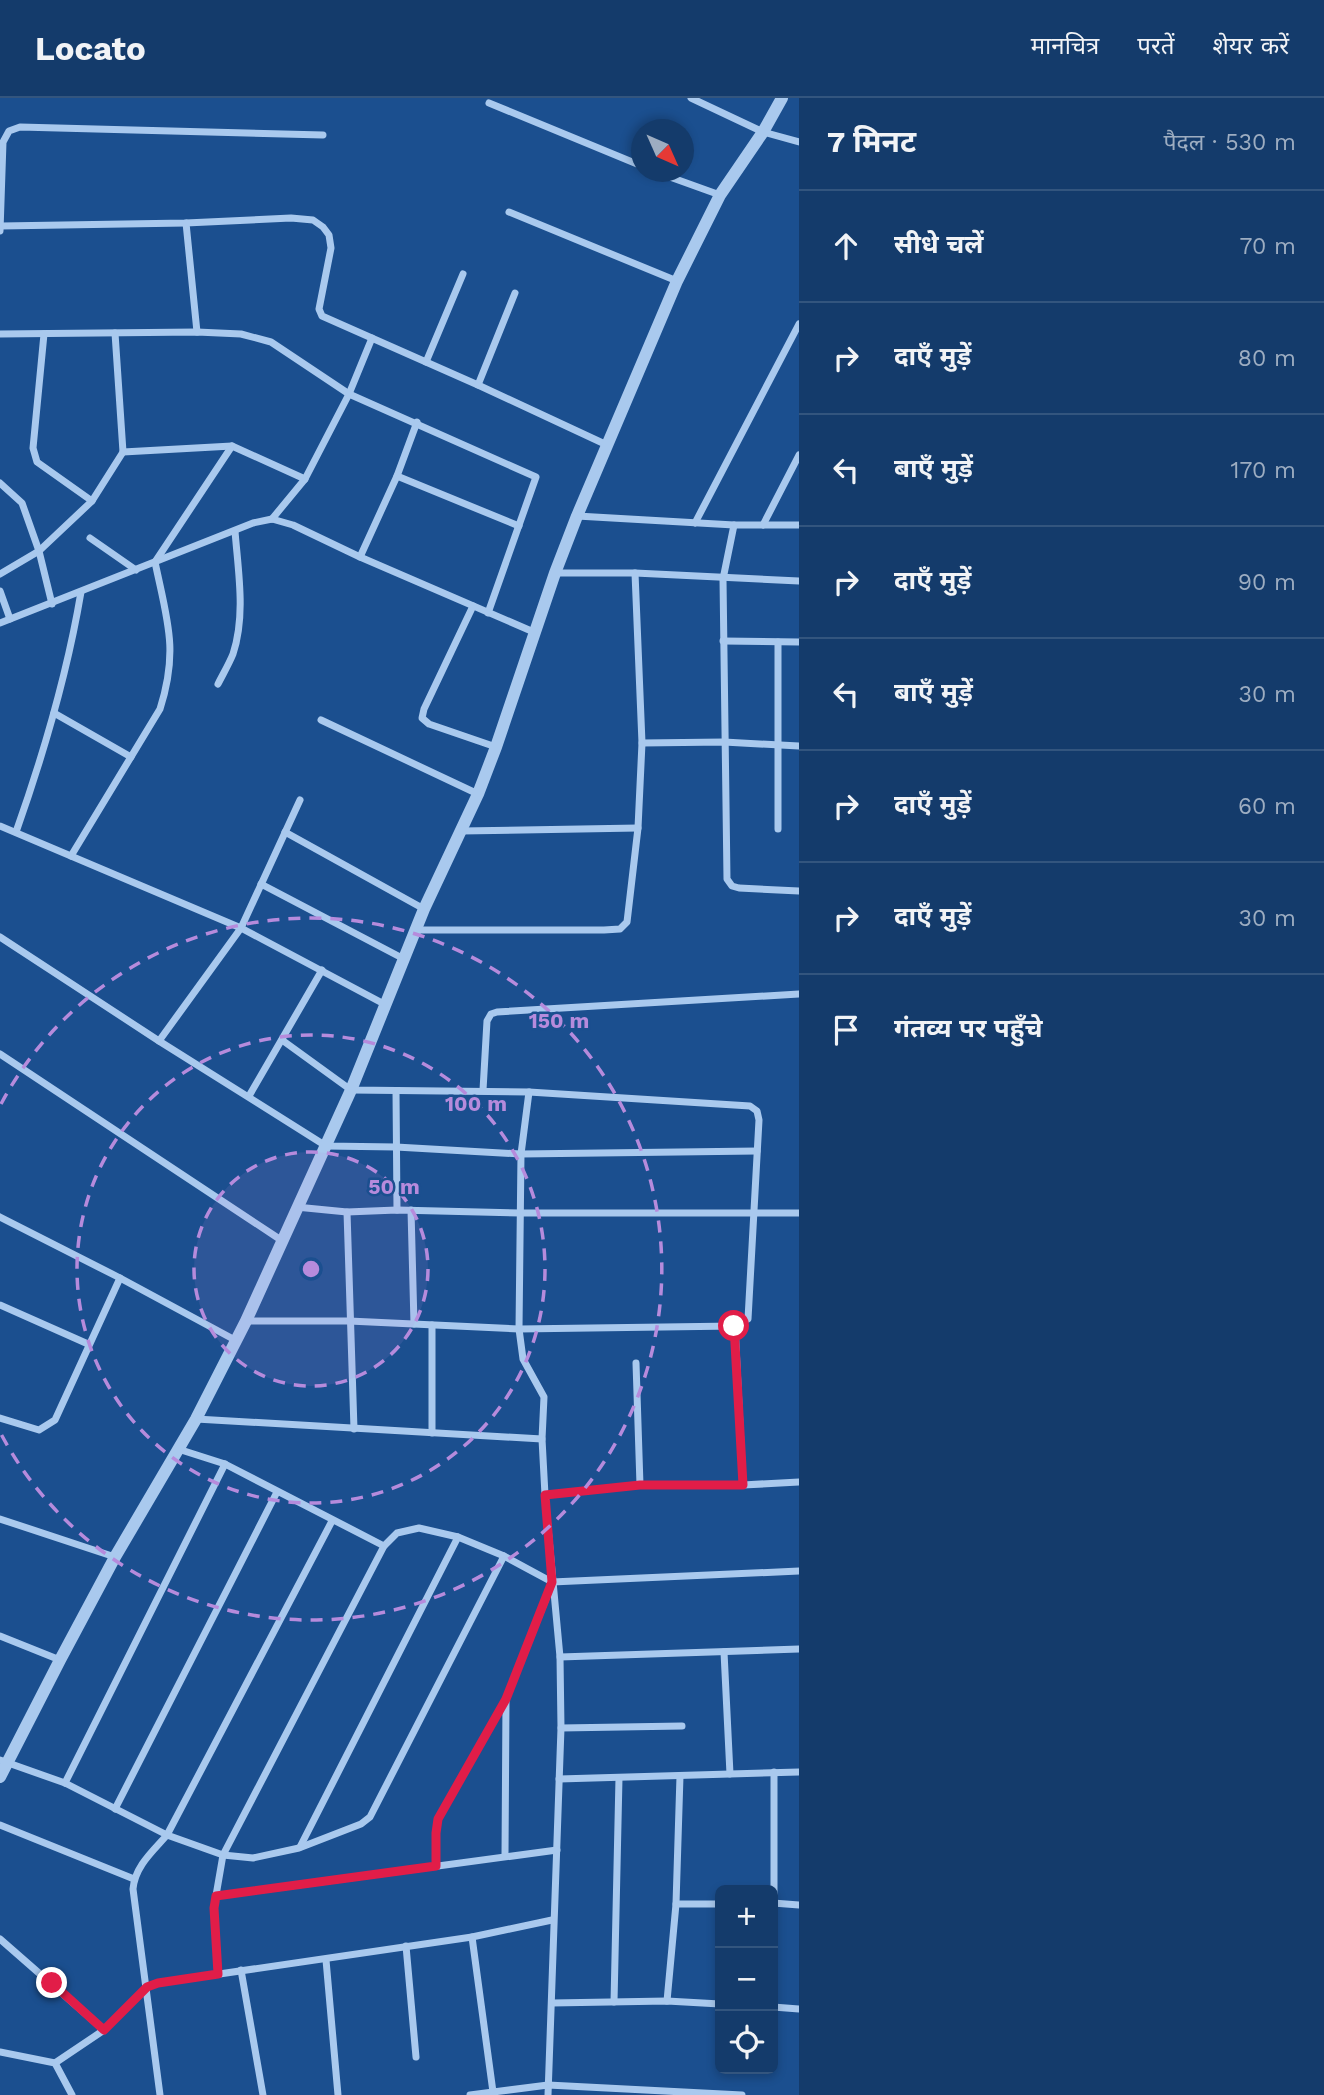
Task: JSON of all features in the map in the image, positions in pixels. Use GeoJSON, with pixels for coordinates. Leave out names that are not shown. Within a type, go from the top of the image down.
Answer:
{"type":"FeatureCollection","features":[{"type":"Feature","properties":{"kind":"street"},"geometry":{"type":"LineString","coordinates":[[691,98],[763,132],[799,142]]}},
{"type":"Feature","properties":{"kind":"street"},"geometry":{"type":"LineString","coordinates":[[0,1777],[4,1762],[115,1558],[196,1419],[246,1321],[351,1090],[414,930],[478,794],[577,516],[677,281],[720,195],[763,132],[782,98]]}},
{"type":"Feature","properties":{"kind":"street"},"geometry":{"type":"LineString","coordinates":[[489,103],[631,161]]}},
{"type":"Feature","properties":{"kind":"street"},"geometry":{"type":"LineString","coordinates":[[323,135],[20,127],[9,131],[3,142],[1,229],[291,218],[313,220],[329,235],[331,248],[319,309],[321,316],[607,445]]}},
{"type":"Feature","properties":{"kind":"street"},"geometry":{"type":"LineString","coordinates":[[684,182],[720,195]]}},
{"type":"Feature","properties":{"kind":"street"},"geometry":{"type":"LineString","coordinates":[[509,212],[677,281]]}},
{"type":"Feature","properties":{"kind":"street"},"geometry":{"type":"LineString","coordinates":[[186,223],[197,332]]}},
{"type":"Feature","properties":{"kind":"street"},"geometry":{"type":"LineString","coordinates":[[426,362],[463,274]]}},
{"type":"Feature","properties":{"kind":"street"},"geometry":{"type":"LineString","coordinates":[[478,385],[515,293]]}},
{"type":"Feature","properties":{"kind":"street"},"geometry":{"type":"LineString","coordinates":[[695,523],[799,324]]}},
{"type":"Feature","properties":{"kind":"street"},"geometry":{"type":"LineString","coordinates":[[0,334],[197,332],[240,334],[271,342],[349,394],[536,477],[488,613]]}},
{"type":"Feature","properties":{"kind":"street"},"geometry":{"type":"LineString","coordinates":[[0,574],[39,551],[92,501],[123,452],[115,333]]}},
{"type":"Feature","properties":{"kind":"street"},"geometry":{"type":"LineString","coordinates":[[44,334],[34,455],[37,461],[92,501]]}},
{"type":"Feature","properties":{"kind":"street"},"geometry":{"type":"LineString","coordinates":[[0,623],[234,531],[272,519],[305,479],[349,394],[372,338]]}},
{"type":"Feature","properties":{"kind":"street"},"geometry":{"type":"LineString","coordinates":[[360,557],[397,476],[417,422]]}},
{"type":"Feature","properties":{"kind":"street"},"geometry":{"type":"LineString","coordinates":[[123,452],[232,446],[305,479]]}},
{"type":"Feature","properties":{"kind":"street"},"geometry":{"type":"LineString","coordinates":[[71,856],[160,709],[166,689],[172,659],[171,641],[155,562],[232,446]]}},
{"type":"Feature","properties":{"kind":"street"},"geometry":{"type":"LineString","coordinates":[[763,525],[799,455]]}},
{"type":"Feature","properties":{"kind":"street"},"geometry":{"type":"LineString","coordinates":[[397,476],[519,526]]}},
{"type":"Feature","properties":{"kind":"street"},"geometry":{"type":"LineString","coordinates":[[0,483],[22,503],[39,551],[52,604]]}},
{"type":"Feature","properties":{"kind":"street"},"geometry":{"type":"LineString","coordinates":[[577,516],[734,525],[799,525]]}},
{"type":"Feature","properties":{"kind":"street"},"geometry":{"type":"LineString","coordinates":[[272,519],[293,525],[536,633]]}},
{"type":"Feature","properties":{"kind":"street"},"geometry":{"type":"LineString","coordinates":[[734,525],[723,579],[727,879],[732,886],[739,888],[799,891]]}},
{"type":"Feature","properties":{"kind":"street"},"geometry":{"type":"LineString","coordinates":[[218,684],[233,653],[238,631],[239,585],[234,531]]}},
{"type":"Feature","properties":{"kind":"street"},"geometry":{"type":"LineString","coordinates":[[90,538],[136,570]]}},
{"type":"Feature","properties":{"kind":"street"},"geometry":{"type":"LineString","coordinates":[[555,573],[635,573],[799,581]]}},
{"type":"Feature","properties":{"kind":"street"},"geometry":{"type":"LineString","coordinates":[[414,930],[620,929],[628,922],[638,828],[642,743],[635,573]]}},
{"type":"Feature","properties":{"kind":"street"},"geometry":{"type":"LineString","coordinates":[[0,591],[10,619]]}},
{"type":"Feature","properties":{"kind":"street"},"geometry":{"type":"LineString","coordinates":[[16,832],[42,759],[72,649],[81,592]]}},
{"type":"Feature","properties":{"kind":"street"},"geometry":{"type":"LineString","coordinates":[[473,606],[422,718],[429,724],[496,747]]}},
{"type":"Feature","properties":{"kind":"street"},"geometry":{"type":"LineString","coordinates":[[723,641],[799,642]]}},
{"type":"Feature","properties":{"kind":"street"},"geometry":{"type":"LineString","coordinates":[[778,642],[778,829]]}},
{"type":"Feature","properties":{"kind":"street"},"geometry":{"type":"LineString","coordinates":[[54,713],[131,757]]}},
{"type":"Feature","properties":{"kind":"street"},"geometry":{"type":"LineString","coordinates":[[321,720],[478,794]]}},
{"type":"Feature","properties":{"kind":"street"},"geometry":{"type":"LineString","coordinates":[[642,743],[724,742],[799,746]]}},
{"type":"Feature","properties":{"kind":"street"},"geometry":{"type":"LineString","coordinates":[[159,1041],[241,928],[300,800]]}},
{"type":"Feature","properties":{"kind":"street"},"geometry":{"type":"LineString","coordinates":[[0,826],[241,928],[386,1005]]}},
{"type":"Feature","properties":{"kind":"street"},"geometry":{"type":"LineString","coordinates":[[461,831],[638,828]]}},
{"type":"Feature","properties":{"kind":"street"},"geometry":{"type":"LineString","coordinates":[[285,832],[424,909]]}},
{"type":"Feature","properties":{"kind":"street"},"geometry":{"type":"LineString","coordinates":[[261,884],[404,959]]}},
{"type":"Feature","properties":{"kind":"street"},"geometry":{"type":"LineString","coordinates":[[0,937],[326,1146],[521,1154],[757,1151]]}},
{"type":"Feature","properties":{"kind":"street"},"geometry":{"type":"LineString","coordinates":[[248,1096],[322,970]]}},
{"type":"Feature","properties":{"kind":"street"},"geometry":{"type":"LineString","coordinates":[[482,1090],[486,1021],[496,1012],[799,994]]}},
{"type":"Feature","properties":{"kind":"street"},"geometry":{"type":"LineString","coordinates":[[246,1321],[349,1321],[519,1329],[734,1326],[748,1319],[759,1121],[757,1111],[750,1106],[482,1090],[351,1090],[282,1040]]}},
{"type":"Feature","properties":{"kind":"street"},"geometry":{"type":"LineString","coordinates":[[0,1054],[281,1240]]}},
{"type":"Feature","properties":{"kind":"street"},"geometry":{"type":"LineString","coordinates":[[396,1091],[397,1210]]}},
{"type":"Feature","properties":{"kind":"street"},"geometry":{"type":"LineString","coordinates":[[529,1092],[521,1154],[519,1329],[523,1359],[544,1397],[542,1439],[545,1495],[560,1657],[561,1728],[552,1920],[548,2095]]}},
{"type":"Feature","properties":{"kind":"street"},"geometry":{"type":"LineString","coordinates":[[296,1208],[347,1212],[411,1210],[520,1213],[799,1213]]}},
{"type":"Feature","properties":{"kind":"street"},"geometry":{"type":"LineString","coordinates":[[411,1210],[414,1324]]}},
{"type":"Feature","properties":{"kind":"street"},"geometry":{"type":"LineString","coordinates":[[347,1212],[354,1429]]}},
{"type":"Feature","properties":{"kind":"street"},"geometry":{"type":"LineString","coordinates":[[0,1217],[235,1340]]}},
{"type":"Feature","properties":{"kind":"street"},"geometry":{"type":"LineString","coordinates":[[0,1418],[39,1430],[55,1420],[120,1278]]}},
{"type":"Feature","properties":{"kind":"street"},"geometry":{"type":"LineString","coordinates":[[0,1306],[88,1344]]}},
{"type":"Feature","properties":{"kind":"street"},"geometry":{"type":"LineString","coordinates":[[432,1325],[432,1433]]}},
{"type":"Feature","properties":{"kind":"street"},"geometry":{"type":"LineString","coordinates":[[734,1326],[743,1485]]}},
{"type":"Feature","properties":{"kind":"street"},"geometry":{"type":"LineString","coordinates":[[636,1363],[640,1485]]}},
{"type":"Feature","properties":{"kind":"street"},"geometry":{"type":"LineString","coordinates":[[196,1419],[542,1439]]}},
{"type":"Feature","properties":{"kind":"street"},"geometry":{"type":"LineString","coordinates":[[178,1449],[225,1464],[384,1546]]}},
{"type":"Feature","properties":{"kind":"street"},"geometry":{"type":"LineString","coordinates":[[65,1783],[225,1464]]}},
{"type":"Feature","properties":{"kind":"street"},"geometry":{"type":"LineString","coordinates":[[545,1495],[640,1485],[799,1482]]}},
{"type":"Feature","properties":{"kind":"street"},"geometry":{"type":"LineString","coordinates":[[115,1808],[277,1492]]}},
{"type":"Feature","properties":{"kind":"street"},"geometry":{"type":"LineString","coordinates":[[0,1519],[115,1558]]}},
{"type":"Feature","properties":{"kind":"street"},"geometry":{"type":"LineString","coordinates":[[160,2095],[133,1889],[134,1879],[137,1871],[167,1835],[332,1521]]}},
{"type":"Feature","properties":{"kind":"street"},"geometry":{"type":"LineString","coordinates":[[218,1974],[214,1908],[223,1855],[384,1546],[397,1533],[419,1528],[458,1537],[504,1556],[552,1582],[799,1570]]}},
{"type":"Feature","properties":{"kind":"street"},"geometry":{"type":"LineString","coordinates":[[299,1848],[458,1537]]}},
{"type":"Feature","properties":{"kind":"street"},"geometry":{"type":"LineString","coordinates":[[4,1762],[65,1783],[167,1835],[223,1855],[253,1858],[299,1848],[361,1824],[370,1816],[504,1556]]}},
{"type":"Feature","properties":{"kind":"street"},"geometry":{"type":"LineString","coordinates":[[436,1866],[438,1819],[506,1699],[552,1582]]}},
{"type":"Feature","properties":{"kind":"street"},"geometry":{"type":"LineString","coordinates":[[0,1636],[60,1660]]}},
{"type":"Feature","properties":{"kind":"street"},"geometry":{"type":"LineString","coordinates":[[560,1657],[799,1649]]}},
{"type":"Feature","properties":{"kind":"street"},"geometry":{"type":"LineString","coordinates":[[724,1652],[730,1774]]}},
{"type":"Feature","properties":{"kind":"street"},"geometry":{"type":"LineString","coordinates":[[505,1856],[506,1699]]}},
{"type":"Feature","properties":{"kind":"street"},"geometry":{"type":"LineString","coordinates":[[561,1728],[682,1726]]}},
{"type":"Feature","properties":{"kind":"street"},"geometry":{"type":"LineString","coordinates":[[773,1885],[774,1772]]}},
{"type":"Feature","properties":{"kind":"street"},"geometry":{"type":"LineString","coordinates":[[559,1779],[799,1772]]}},
{"type":"Feature","properties":{"kind":"street"},"geometry":{"type":"LineString","coordinates":[[667,2001],[676,1904],[681,1776]]}},
{"type":"Feature","properties":{"kind":"street"},"geometry":{"type":"LineString","coordinates":[[614,2002],[619,1778]]}},
{"type":"Feature","properties":{"kind":"street"},"geometry":{"type":"LineString","coordinates":[[0,1825],[134,1879]]}},
{"type":"Feature","properties":{"kind":"street"},"geometry":{"type":"LineString","coordinates":[[216,1896],[557,1850]]}},
{"type":"Feature","properties":{"kind":"street"},"geometry":{"type":"LineString","coordinates":[[778,1903],[799,1905]]}},
{"type":"Feature","properties":{"kind":"street"},"geometry":{"type":"LineString","coordinates":[[676,1904],[715,1904]]}},
{"type":"Feature","properties":{"kind":"street"},"geometry":{"type":"LineString","coordinates":[[0,2052],[55,2063],[104,2030],[147,1987],[158,1983],[472,1937],[552,1920]]}},
{"type":"Feature","properties":{"kind":"street"},"geometry":{"type":"LineString","coordinates":[[472,1937],[493,2092]]}},
{"type":"Feature","properties":{"kind":"street"},"geometry":{"type":"LineString","coordinates":[[0,1939],[104,2030]]}},
{"type":"Feature","properties":{"kind":"street"},"geometry":{"type":"LineString","coordinates":[[407,1946],[416,2057]]}},
{"type":"Feature","properties":{"kind":"street"},"geometry":{"type":"LineString","coordinates":[[326,1960],[338,2095]]}},
{"type":"Feature","properties":{"kind":"street"},"geometry":{"type":"LineString","coordinates":[[242,1970],[263,2095]]}},
{"type":"Feature","properties":{"kind":"street"},"geometry":{"type":"LineString","coordinates":[[552,2003],[667,2001],[715,2004]]}},
{"type":"Feature","properties":{"kind":"street"},"geometry":{"type":"LineString","coordinates":[[778,2007],[799,2009]]}},
{"type":"Feature","properties":{"kind":"street"},"geometry":{"type":"LineString","coordinates":[[55,2063],[72,2095]]}},
{"type":"Feature","properties":{"kind":"street"},"geometry":{"type":"LineString","coordinates":[[470,2095],[548,2085],[742,2095]]}},
{"type":"Feature","properties":{"kind":"route"},"geometry":{"type":"LineString","coordinates":[[52,1983],[104,2030],[147,1987],[218,1974],[214,1908],[216,1896],[436,1866],[438,1819],[506,1699],[552,1582],[545,1495],[640,1485],[743,1485],[734,1326]]}}]}
